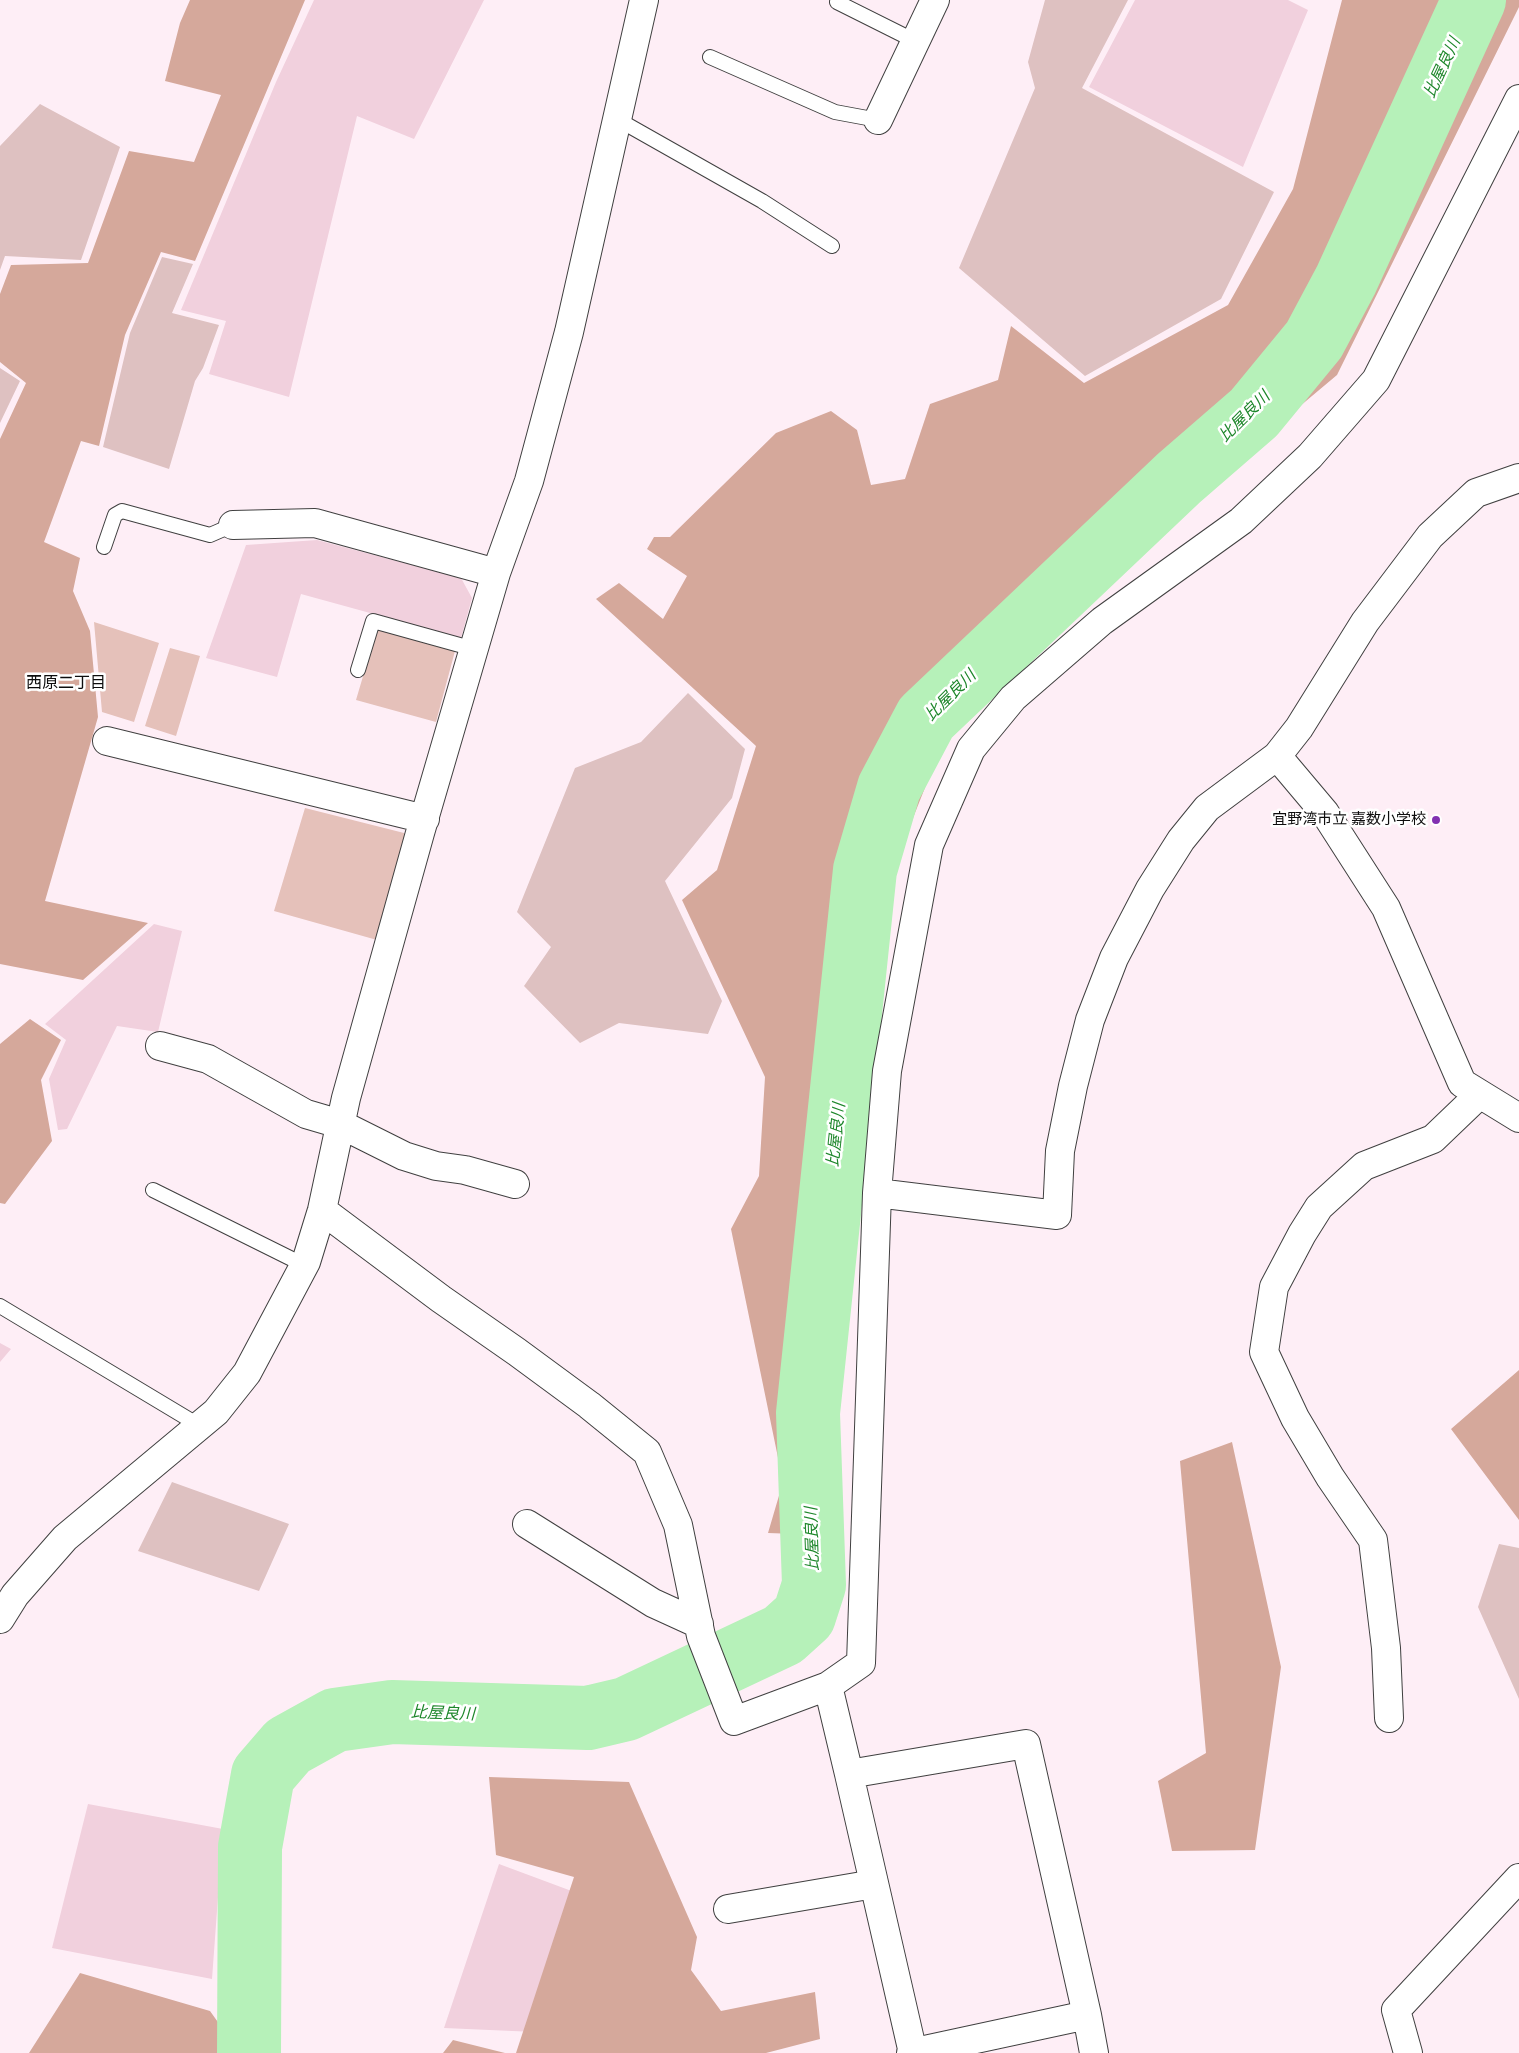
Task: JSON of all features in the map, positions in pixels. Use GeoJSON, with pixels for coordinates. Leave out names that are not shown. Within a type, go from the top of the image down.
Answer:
{"type":"FeatureCollection","features":[{"type":"Feature","properties":{"kind":"street"},"geometry":{"type":"LineString","coordinates":[[0,1619],[15,1595],[65,1538],[216,1412],[248,1372],[304,1265],[322,1210],[340,1124],[424,819],[496,573],[529,481],[564,349],[644,0]]}},
{"type":"Feature","properties":{"kind":"street"},"geometry":{"type":"LineString","coordinates":[[878,120],[935,0]]}},
{"type":"Feature","properties":{"kind":"street"},"geometry":{"type":"LineString","coordinates":[[322,1210],[441,1300],[573,1393],[647,1452],[678,1525],[700,1630],[734,1721],[828,1686],[861,1663],[877,1193],[887,1070],[929,845],[971,749],[1013,698],[1102,621],[1242,521],[1310,456],[1376,380],[1519,99]]}},
{"type":"Feature","properties":{"kind":"street"},"geometry":{"type":"LineString","coordinates":[[877,1193],[1057,1215],[1060,1151],[1073,1086],[1090,1020],[1114,958],[1150,889],[1181,840],[1207,808],[1277,756],[1299,728],[1365,622],[1430,536],[1476,493],[1519,478]]}},
{"type":"Feature","properties":{"kind":"street"},"geometry":{"type":"LineString","coordinates":[[233,525],[315,523],[496,573]]}},
{"type":"Feature","properties":{"kind":"street"},"geometry":{"type":"LineString","coordinates":[[107,741],[424,819]]}},
{"type":"Feature","properties":{"kind":"street"},"geometry":{"type":"LineString","coordinates":[[1277,756],[1325,813],[1386,908],[1462,1083],[1519,1118]]}},
{"type":"Feature","properties":{"kind":"street"},"geometry":{"type":"LineString","coordinates":[[160,1046],[208,1059],[306,1114],[340,1124],[404,1156],[436,1166],[465,1170],[514,1184]]}},
{"type":"Feature","properties":{"kind":"street"},"geometry":{"type":"LineString","coordinates":[[1390,1718],[1386,1648],[1373,1540],[1330,1477],[1295,1418],[1264,1352],[1274,1287],[1302,1234],[1319,1207],[1364,1166],[1433,1139],[1480,1094]]}},
{"type":"Feature","properties":{"kind":"street"},"geometry":{"type":"LineString","coordinates":[[526,1524],[653,1604],[700,1630]]}},
{"type":"Feature","properties":{"kind":"street"},"geometry":{"type":"LineString","coordinates":[[828,1686],[912,2053],[1087,2015]]}},
{"type":"Feature","properties":{"kind":"street"},"geometry":{"type":"LineString","coordinates":[[849,1774],[1026,1744],[1094,2053]]}},
{"type":"Feature","properties":{"kind":"street"},"geometry":{"type":"LineString","coordinates":[[1408,2053],[1396,2010],[1519,1878]]}},
{"type":"Feature","properties":{"kind":"street"},"geometry":{"type":"LineString","coordinates":[[728,1909],[874,1884]]}},
{"type":"Feature","properties":{"kind":"lane"},"geometry":{"type":"LineString","coordinates":[[837,2],[915,42]]}},
{"type":"Feature","properties":{"kind":"lane"},"geometry":{"type":"LineString","coordinates":[[710,57],[835,112],[878,120]]}},
{"type":"Feature","properties":{"kind":"lane"},"geometry":{"type":"LineString","coordinates":[[617,119],[762,201],[832,246]]}},
{"type":"Feature","properties":{"kind":"lane"},"geometry":{"type":"LineString","coordinates":[[104,547],[115,515],[122,511],[210,535],[233,525]]}},
{"type":"Feature","properties":{"kind":"lane"},"geometry":{"type":"LineString","coordinates":[[358,670],[373,621],[474,649]]}},
{"type":"Feature","properties":{"kind":"lane"},"geometry":{"type":"LineString","coordinates":[[153,1190],[304,1265]]}},
{"type":"Feature","properties":{"kind":"lane"},"geometry":{"type":"LineString","coordinates":[[0,1306],[200,1426]]}},
{"type":"Feature","properties":{"kind":"shaded area"},"geometry":{"type":"Polygon","coordinates":[[[190,0],[305,0],[195,261],[161,252],[125,335],[99,446],[81,441],[44,542],[80,558],[73,591],[90,631],[98,717],[45,901],[148,923],[83,980],[0,964],[0,439],[26,383],[0,362],[0,294],[11,265],[88,263],[129,151],[194,162],[221,95],[165,81],[180,23],[190,0]]]}},
{"type":"Feature","properties":{"kind":"shaded area"},"geometry":{"type":"Polygon","coordinates":[[[314,0],[484,0],[414,139],[357,116],[289,397],[209,374],[226,321],[181,310],[276,82],[314,0]]]}},
{"type":"Feature","properties":{"kind":"shaded area"},"geometry":{"type":"Polygon","coordinates":[[[1045,0],[1128,0],[1082,88],[1274,192],[1221,299],[1085,376],[959,268],[1035,88],[1028,62],[1045,0]]]}},
{"type":"Feature","properties":{"kind":"shaded area"},"geometry":{"type":"Polygon","coordinates":[[[1135,0],[1288,0],[1308,10],[1243,167],[1089,87],[1135,0]]]}},
{"type":"Feature","properties":{"kind":"shaded area"},"geometry":{"type":"Polygon","coordinates":[[[1342,0],[1519,0],[1519,7],[1337,375],[1188,500],[961,697],[880,901],[835,1240],[824,1535],[768,1533],[783,1482],[731,1229],[759,1176],[765,1077],[682,900],[717,870],[756,746],[596,599],[619,583],[663,619],[687,576],[647,549],[654,537],[670,537],[776,433],[831,411],[857,430],[871,485],[905,479],[930,404],[998,380],[1011,326],[1084,383],[1228,305],[1293,189],[1342,0]]]}},
{"type":"Feature","properties":{"kind":"shaded area"},"geometry":{"type":"Polygon","coordinates":[[[40,104],[120,147],[81,260],[5,256],[0,270],[0,146],[40,104]]]}},
{"type":"Feature","properties":{"kind":"shaded area"},"geometry":{"type":"Polygon","coordinates":[[[162,257],[193,264],[172,313],[219,325],[203,368],[195,381],[169,469],[103,447],[130,333],[162,257]]]}},
{"type":"Feature","properties":{"kind":"shaded area"},"geometry":{"type":"Polygon","coordinates":[[[0,368],[20,381],[0,423],[0,368]]]}},
{"type":"Feature","properties":{"kind":"shaded area"},"geometry":{"type":"Polygon","coordinates":[[[317,540],[461,578],[472,598],[461,638],[301,594],[277,677],[206,658],[246,545],[317,540]]]}},
{"type":"Feature","properties":{"kind":"shaded area"},"geometry":{"type":"Polygon","coordinates":[[[94,622],[159,643],[134,722],[102,712],[94,622]]]}},
{"type":"Feature","properties":{"kind":"shaded area"},"geometry":{"type":"Polygon","coordinates":[[[377,629],[455,651],[436,722],[356,700],[377,629]]]}},
{"type":"Feature","properties":{"kind":"shaded area"},"geometry":{"type":"Polygon","coordinates":[[[170,648],[200,656],[176,736],[145,726],[170,648]]]}},
{"type":"Feature","properties":{"kind":"shaded area"},"geometry":{"type":"Polygon","coordinates":[[[688,693],[745,749],[732,798],[665,881],[722,1001],[708,1034],[619,1023],[580,1043],[524,986],[551,947],[517,912],[575,768],[641,742],[688,693]]]}},
{"type":"Feature","properties":{"kind":"shaded area"},"geometry":{"type":"Polygon","coordinates":[[[305,808],[408,834],[377,940],[274,911],[305,808]]]}},
{"type":"Feature","properties":{"kind":"shaded area"},"geometry":{"type":"Polygon","coordinates":[[[154,924],[182,931],[158,1032],[117,1026],[67,1129],[58,1130],[49,1079],[66,1040],[45,1024],[154,924]]]}},
{"type":"Feature","properties":{"kind":"shaded area"},"geometry":{"type":"Polygon","coordinates":[[[30,1019],[61,1040],[41,1080],[52,1141],[5,1204],[0,1203],[0,1044],[30,1019]]]}},
{"type":"Feature","properties":{"kind":"shaded area"},"geometry":{"type":"Polygon","coordinates":[[[0,1343],[11,1349],[0,1362],[0,1343]]]}},
{"type":"Feature","properties":{"kind":"shaded area"},"geometry":{"type":"Polygon","coordinates":[[[1519,1370],[1519,1520],[1451,1429],[1519,1370]]]}},
{"type":"Feature","properties":{"kind":"shaded area"},"geometry":{"type":"Polygon","coordinates":[[[1232,1442],[1281,1667],[1255,1850],[1172,1851],[1158,1781],[1206,1753],[1180,1461],[1232,1442]]]}},
{"type":"Feature","properties":{"kind":"shaded area"},"geometry":{"type":"Polygon","coordinates":[[[172,1482],[289,1524],[259,1591],[138,1551],[172,1482]]]}},
{"type":"Feature","properties":{"kind":"shaded area"},"geometry":{"type":"Polygon","coordinates":[[[1499,1544],[1519,1548],[1519,1699],[1478,1607],[1499,1544]]]}},
{"type":"Feature","properties":{"kind":"shaded area"},"geometry":{"type":"Polygon","coordinates":[[[489,1777],[629,1782],[697,1937],[691,1970],[721,2011],[815,1992],[820,2039],[766,2053],[516,2053],[574,1877],[496,1855],[489,1777]]]}},
{"type":"Feature","properties":{"kind":"shaded area"},"geometry":{"type":"Polygon","coordinates":[[[88,1804],[223,1829],[212,1979],[52,1948],[88,1804]]]}},
{"type":"Feature","properties":{"kind":"shaded area"},"geometry":{"type":"Polygon","coordinates":[[[499,1864],[577,1893],[558,2033],[444,2028],[499,1864]]]}},
{"type":"Feature","properties":{"kind":"shaded area"},"geometry":{"type":"Polygon","coordinates":[[[80,1973],[210,2011],[240,2053],[29,2053],[80,1973]]]}},
{"type":"Feature","properties":{"kind":"shaded area"},"geometry":{"type":"Polygon","coordinates":[[[453,2040],[505,2053],[443,2053],[453,2040]]]}},
{"type":"Feature","properties":{"kind":"waterway","name":"比屋良川"},"geometry":{"type":"LineString","coordinates":[[249,2053],[250,1847],[263,1775],[288,1746],[335,1720],[392,1712],[588,1718],[626,1709],[783,1635],[804,1616],[814,1585],[808,1413],[865,870],[889,788],[926,718],[1179,478],[1254,413],[1314,340],[1346,280],[1474,0]]}},
{"type":"Feature","properties":{"kind":"place","name":"宜野湾市立 嘉数小学校"},"geometry":{"type":"Point","coordinates":[1436,820]}},
{"type":"Feature","properties":{"kind":"district","name":"西原二丁目"},"geometry":{"type":"Point","coordinates":[66,684]}}]}
